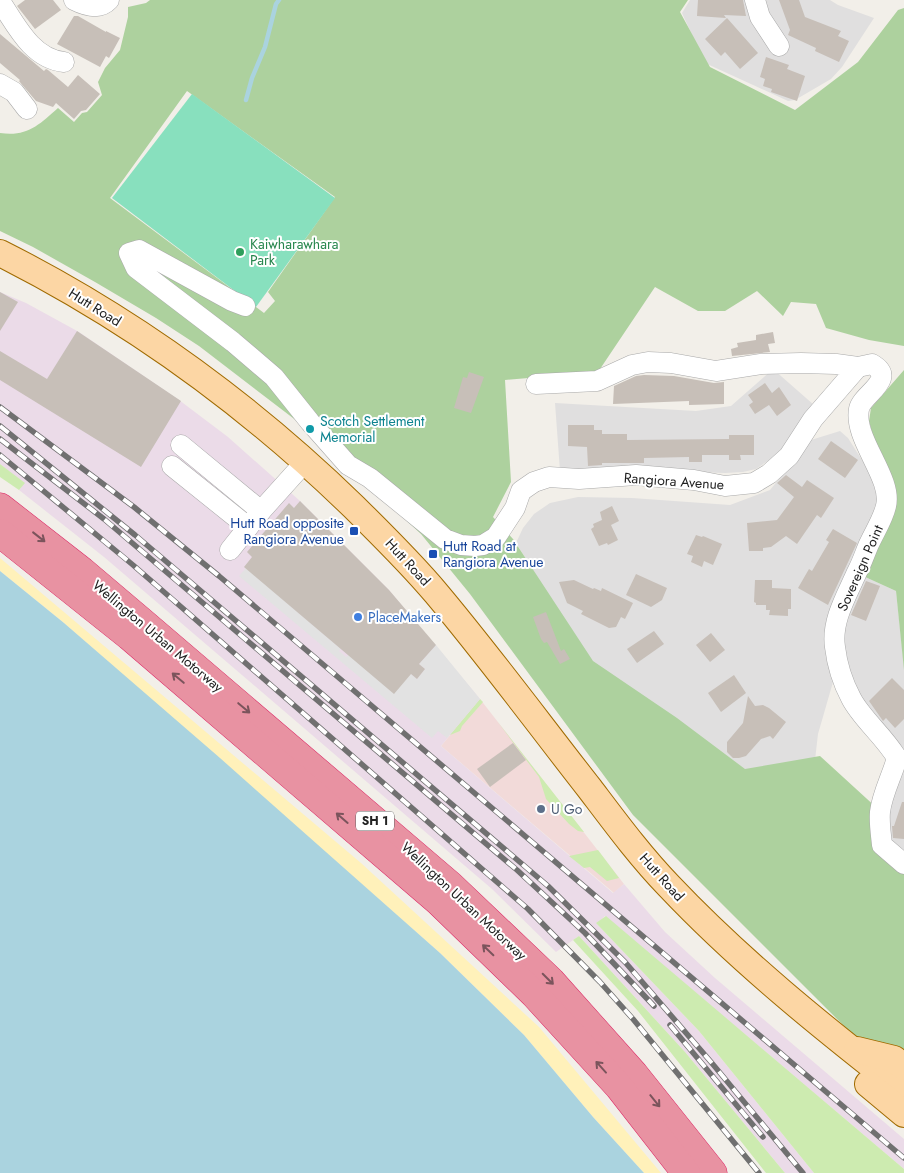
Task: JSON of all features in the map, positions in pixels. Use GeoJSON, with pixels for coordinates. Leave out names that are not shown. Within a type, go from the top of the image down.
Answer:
{"type":"FeatureCollection","features":[{"type":"Feature","properties":{"kind":"highway","name":"Wellington Urban Motorway"},"geometry":{"type":"LineString","coordinates":[[0,507],[127,608],[450,885],[551,981],[634,1074],[713,1173]]}},
{"type":"Feature","properties":{"kind":"highway","name":"Wellington Urban Motorway"},"geometry":{"type":"LineString","coordinates":[[0,533],[129,636],[439,902],[534,994],[619,1087],[686,1173]]}},
{"type":"Feature","properties":{"kind":"main road","name":"Hutt Road"},"geometry":{"type":"LineString","coordinates":[[0,253],[70,291],[150,340],[219,389],[327,481],[390,542],[436,593],[621,829],[668,885],[739,954],[849,1048],[904,1091]]}},
{"type":"Feature","properties":{"kind":"main road","name":"Hutt Road"},"geometry":{"type":"LineString","coordinates":[[739,954],[814,1037],[904,1114]]}},
{"type":"Feature","properties":{"kind":"main road"},"geometry":{"type":"LineString","coordinates":[[849,1048],[894,1059],[904,1067]]}},
{"type":"Feature","properties":{"kind":"main road"},"geometry":{"type":"LineString","coordinates":[[849,1048],[904,1114]]}},
{"type":"Feature","properties":{"kind":"street"},"geometry":{"type":"LineString","coordinates":[[74,0],[88,7],[106,3],[109,0]]}},
{"type":"Feature","properties":{"kind":"street"},"geometry":{"type":"LineString","coordinates":[[755,0],[760,17],[779,46]]}},
{"type":"Feature","properties":{"kind":"street"},"geometry":{"type":"LineString","coordinates":[[0,1],[21,34],[34,48],[49,59],[64,62]]}},
{"type":"Feature","properties":{"kind":"street"},"geometry":{"type":"LineString","coordinates":[[0,84],[14,92],[27,109]]}},
{"type":"Feature","properties":{"kind":"street","name":"Rangiora Avenue"},"geometry":{"type":"LineString","coordinates":[[245,306],[232,301],[138,250],[129,252],[136,268],[234,342],[274,377],[348,465],[370,478],[445,539],[461,545],[483,545],[496,537],[515,508],[521,491],[534,482],[549,477],[579,479],[636,475],[694,480],[725,486],[754,483],[769,474],[790,456],[813,418],[858,367]]}},
{"type":"Feature","properties":{"kind":"street"},"geometry":{"type":"LineString","coordinates":[[536,384],[597,381],[632,365],[648,362],[665,362],[716,371],[761,364],[836,364],[858,367]]}},
{"type":"Feature","properties":{"kind":"street","name":"Sovereign Point"},"geometry":{"type":"LineString","coordinates":[[858,367],[872,364],[878,368],[881,374],[880,381],[875,389],[862,401],[859,409],[859,422],[887,491],[887,505],[878,529],[847,590],[838,619],[834,646],[840,672],[851,699],[890,745],[897,758],[884,794],[880,813],[881,833],[882,845],[904,864]]}},
{"type":"Feature","properties":{"kind":"street"},"geometry":{"type":"LineString","coordinates":[[181,445],[261,511]]}},
{"type":"Feature","properties":{"kind":"street"},"geometry":{"type":"LineString","coordinates":[[230,550],[261,511],[305,462]]}},
{"type":"Feature","properties":{"kind":"street"},"geometry":{"type":"LineString","coordinates":[[327,481],[342,466],[348,465]]}},
{"type":"Feature","properties":{"kind":"street"},"geometry":{"type":"LineString","coordinates":[[172,466],[248,527]]}},
{"type":"Feature","properties":{"kind":"shaded area"},"geometry":{"type":"Polygon","coordinates":[[[690,0],[748,0],[764,11],[763,0],[830,0],[838,5],[874,18],[842,67],[831,79],[795,100],[788,101],[705,63],[682,13],[690,0]]]}},
{"type":"Feature","properties":{"kind":"shaded area"},"geometry":{"type":"Polygon","coordinates":[[[0,292],[26,303],[79,332],[179,400],[228,437],[300,501],[389,590],[480,699],[441,746],[613,893],[624,884],[665,932],[715,978],[904,1139],[904,1169],[605,916],[597,924],[699,1031],[814,1173],[785,1173],[685,1052],[579,936],[556,952],[492,889],[104,557],[19,490],[24,483],[0,464],[0,292]]]}},
{"type":"Feature","properties":{"kind":"shaded area"},"geometry":{"type":"Polygon","coordinates":[[[773,369],[814,405],[782,451],[756,469],[725,473],[634,470],[560,471],[555,403],[696,411],[731,406],[773,369]]]}},
{"type":"Feature","properties":{"kind":"shaded area"},"geometry":{"type":"Polygon","coordinates":[[[840,431],[848,438],[876,482],[879,509],[836,601],[833,682],[818,734],[815,760],[741,774],[587,658],[516,543],[523,528],[534,514],[550,503],[578,497],[632,498],[730,505],[770,490],[811,440],[840,431]]]}},
{"type":"Feature","properties":{"kind":"shaded area"},"geometry":{"type":"Polygon","coordinates":[[[246,568],[341,649],[339,651],[346,657],[349,655],[411,674],[417,679],[425,669],[419,664],[436,645],[480,699],[447,738],[438,731],[432,738],[239,576],[246,568]]]}},
{"type":"Feature","properties":{"kind":"shaded area"},"geometry":{"type":"Polygon","coordinates":[[[863,576],[896,591],[904,666],[904,756],[851,684],[842,646],[847,620],[863,576]]]}},
{"type":"Feature","properties":{"kind":"shaded area","name":"U Go"},"geometry":{"type":"Polygon","coordinates":[[[480,699],[624,884],[614,893],[441,746],[480,699]]]}},
{"type":"Feature","properties":{"kind":"shaded area"},"geometry":{"type":"Polygon","coordinates":[[[904,771],[904,880],[883,858],[882,793],[904,771]]]}},
{"type":"Feature","properties":{"kind":"green space"},"geometry":{"type":"Polygon","coordinates":[[[150,0],[688,0],[680,12],[710,67],[795,110],[858,62],[898,10],[904,8],[904,346],[869,340],[826,328],[816,304],[791,302],[783,316],[757,291],[725,311],[698,311],[655,287],[598,372],[505,380],[511,482],[493,517],[513,539],[593,661],[677,718],[745,769],[820,756],[878,809],[881,844],[904,863],[904,1086],[633,815],[470,594],[421,534],[306,428],[199,346],[95,282],[33,247],[0,231],[0,133],[18,133],[32,128],[45,120],[58,108],[74,122],[82,113],[87,112],[102,95],[98,82],[105,68],[120,50],[128,17],[128,7],[146,3],[150,0]],[[187,91],[110,198],[264,313],[275,301],[268,292],[335,197],[187,91]]]}},
{"type":"Feature","properties":{"kind":"green space","name":"Kaiwharawhara Park"},"geometry":{"type":"Polygon","coordinates":[[[192,94],[335,198],[256,307],[112,198],[192,94]]]}},
{"type":"Feature","properties":{"kind":"green space"},"geometry":{"type":"Polygon","coordinates":[[[904,370],[904,670],[896,591],[863,576],[897,503],[894,485],[873,436],[869,421],[871,408],[904,370]]]}},
{"type":"Feature","properties":{"kind":"green space"},"geometry":{"type":"Polygon","coordinates":[[[0,464],[25,483],[19,490],[0,477],[0,464]]]}},
{"type":"Feature","properties":{"kind":"green space"},"geometry":{"type":"Polygon","coordinates":[[[480,699],[483,702],[462,726],[460,731],[450,735],[480,699]]]}},
{"type":"Feature","properties":{"kind":"green space"},"geometry":{"type":"Polygon","coordinates":[[[497,721],[584,832],[578,831],[569,824],[546,799],[539,777],[497,721]]]}},
{"type":"Feature","properties":{"kind":"green space"},"geometry":{"type":"Polygon","coordinates":[[[598,850],[619,878],[607,881],[590,867],[584,868],[569,856],[598,850]]]}},
{"type":"Feature","properties":{"kind":"green space"},"geometry":{"type":"Polygon","coordinates":[[[606,916],[904,1169],[904,1173],[814,1173],[699,1031],[596,923],[606,916]]]}},
{"type":"Feature","properties":{"kind":"green space"},"geometry":{"type":"Polygon","coordinates":[[[579,936],[685,1052],[785,1173],[766,1173],[638,1011],[573,940],[579,936]]]}},
{"type":"Feature","properties":{"kind":"sand"},"geometry":{"type":"Polygon","coordinates":[[[0,558],[361,863],[539,1027],[661,1173],[644,1173],[593,1117],[524,1035],[440,953],[64,623],[0,571],[0,558]]]}},
{"type":"Feature","properties":{"kind":"water"},"geometry":{"type":"Polygon","coordinates":[[[0,571],[64,623],[220,758],[440,953],[524,1035],[593,1117],[644,1173],[0,1173],[0,571]]]}},
{"type":"Feature","properties":{"kind":"building"},"geometry":{"type":"Polygon","coordinates":[[[25,0],[53,0],[61,10],[35,29],[17,6],[25,0]]]}},
{"type":"Feature","properties":{"kind":"building"},"geometry":{"type":"Polygon","coordinates":[[[698,0],[743,0],[746,16],[724,15],[726,18],[697,16],[698,0]]]}},
{"type":"Feature","properties":{"kind":"building"},"geometry":{"type":"Polygon","coordinates":[[[779,0],[799,0],[805,17],[841,31],[838,36],[849,41],[839,62],[815,51],[816,48],[788,35],[790,30],[779,0]]]}},
{"type":"Feature","properties":{"kind":"building"},"geometry":{"type":"Polygon","coordinates":[[[74,16],[78,16],[120,38],[109,58],[106,56],[100,67],[57,44],[74,16]]]}},
{"type":"Feature","properties":{"kind":"building"},"geometry":{"type":"Polygon","coordinates":[[[727,18],[758,53],[740,69],[725,52],[721,56],[705,39],[727,18]]]}},
{"type":"Feature","properties":{"kind":"building"},"geometry":{"type":"Polygon","coordinates":[[[0,34],[44,71],[48,70],[68,87],[78,75],[100,94],[86,110],[81,111],[74,119],[56,103],[53,107],[36,101],[20,80],[0,63],[0,34]]]}},
{"type":"Feature","properties":{"kind":"building"},"geometry":{"type":"Polygon","coordinates":[[[766,57],[789,65],[787,69],[805,76],[797,101],[771,92],[772,89],[763,86],[765,79],[760,77],[766,57]]]}},
{"type":"Feature","properties":{"kind":"building"},"geometry":{"type":"Polygon","coordinates":[[[0,292],[18,302],[0,331],[0,292]]]}},
{"type":"Feature","properties":{"kind":"building"},"geometry":{"type":"Polygon","coordinates":[[[77,331],[181,401],[141,467],[0,380],[0,351],[47,379],[77,331]]]}},
{"type":"Feature","properties":{"kind":"building"},"geometry":{"type":"Polygon","coordinates":[[[773,332],[775,343],[768,344],[770,352],[732,356],[731,349],[738,347],[737,343],[756,340],[756,335],[773,332]]]}},
{"type":"Feature","properties":{"kind":"building"},"geometry":{"type":"Polygon","coordinates":[[[469,372],[484,377],[471,413],[454,408],[463,377],[467,378],[469,372]]]}},
{"type":"Feature","properties":{"kind":"building"},"geometry":{"type":"Polygon","coordinates":[[[636,376],[674,376],[714,383],[724,382],[724,404],[689,405],[689,401],[613,404],[614,386],[636,376]]]}},
{"type":"Feature","properties":{"kind":"building"},"geometry":{"type":"Polygon","coordinates":[[[765,383],[772,393],[779,387],[791,405],[777,416],[769,405],[755,414],[749,405],[753,402],[748,395],[765,383]]]}},
{"type":"Feature","properties":{"kind":"building"},"geometry":{"type":"Polygon","coordinates":[[[568,425],[594,425],[594,430],[602,430],[602,434],[627,434],[627,440],[729,439],[729,435],[754,435],[754,455],[740,455],[741,460],[729,460],[729,455],[702,455],[702,462],[689,462],[689,457],[644,458],[644,463],[602,463],[602,465],[588,466],[587,447],[568,446],[568,425]]]}},
{"type":"Feature","properties":{"kind":"building"},"geometry":{"type":"Polygon","coordinates":[[[831,441],[858,460],[845,478],[818,459],[831,441]]]}},
{"type":"Feature","properties":{"kind":"building"},"geometry":{"type":"Polygon","coordinates":[[[786,475],[802,487],[807,480],[834,498],[821,518],[817,515],[797,544],[786,536],[771,547],[763,548],[763,551],[749,551],[747,523],[777,520],[794,497],[777,483],[786,475]]]}},
{"type":"Feature","properties":{"kind":"building","name":"PlaceMakers"},"geometry":{"type":"Polygon","coordinates":[[[300,501],[389,590],[436,645],[419,664],[425,669],[417,679],[411,674],[394,694],[244,567],[252,557],[247,552],[289,503],[294,508],[300,501]]]}},
{"type":"Feature","properties":{"kind":"building"},"geometry":{"type":"Polygon","coordinates":[[[612,506],[619,521],[611,525],[618,540],[608,545],[607,543],[599,546],[591,529],[594,527],[593,524],[602,520],[600,512],[612,506]]]}},
{"type":"Feature","properties":{"kind":"building"},"geometry":{"type":"Polygon","coordinates":[[[833,529],[857,543],[828,605],[798,588],[809,569],[812,571],[829,542],[826,540],[833,529]]]}},
{"type":"Feature","properties":{"kind":"building"},"geometry":{"type":"Polygon","coordinates":[[[696,535],[722,544],[713,565],[704,561],[702,567],[691,562],[693,556],[687,554],[696,535]]]}},
{"type":"Feature","properties":{"kind":"building"},"geometry":{"type":"Polygon","coordinates":[[[636,574],[667,588],[662,600],[651,607],[626,595],[636,574]]]}},
{"type":"Feature","properties":{"kind":"building"},"geometry":{"type":"Polygon","coordinates":[[[574,580],[593,589],[601,591],[602,588],[633,603],[625,619],[621,617],[616,627],[609,628],[581,614],[583,611],[567,603],[559,582],[574,580]]]}},
{"type":"Feature","properties":{"kind":"building"},"geometry":{"type":"Polygon","coordinates":[[[755,580],[772,580],[772,588],[791,589],[791,609],[788,609],[788,616],[769,615],[770,610],[766,610],[766,605],[756,605],[754,602],[755,580]]]}},
{"type":"Feature","properties":{"kind":"building"},"geometry":{"type":"Polygon","coordinates":[[[866,581],[880,586],[866,621],[851,615],[866,581]]]}},
{"type":"Feature","properties":{"kind":"building"},"geometry":{"type":"Polygon","coordinates":[[[546,612],[561,651],[564,649],[570,659],[560,664],[547,642],[544,643],[541,639],[533,617],[546,612]]]}},
{"type":"Feature","properties":{"kind":"building"},"geometry":{"type":"Polygon","coordinates":[[[654,631],[664,644],[637,663],[627,649],[654,631]]]}},
{"type":"Feature","properties":{"kind":"building"},"geometry":{"type":"Polygon","coordinates":[[[711,633],[725,650],[710,662],[696,645],[711,633]]]}},
{"type":"Feature","properties":{"kind":"building"},"geometry":{"type":"Polygon","coordinates":[[[734,675],[746,693],[721,712],[708,693],[734,675]]]}},
{"type":"Feature","properties":{"kind":"building"},"geometry":{"type":"Polygon","coordinates":[[[892,678],[904,690],[904,719],[895,728],[886,718],[883,721],[869,701],[892,678]]]}},
{"type":"Feature","properties":{"kind":"building"},"geometry":{"type":"Polygon","coordinates":[[[748,696],[755,706],[763,705],[769,708],[786,722],[773,739],[770,736],[761,739],[746,756],[733,758],[727,752],[727,742],[743,723],[748,696]]]}},
{"type":"Feature","properties":{"kind":"building"},"geometry":{"type":"Polygon","coordinates":[[[513,743],[526,760],[490,787],[477,769],[513,743]]]}},
{"type":"Feature","properties":{"kind":"building"},"geometry":{"type":"Polygon","coordinates":[[[902,802],[904,802],[904,839],[893,838],[892,826],[894,826],[902,802]]]}},
{"type":"Feature","properties":{"kind":"waterway"},"geometry":{"type":"LineString","coordinates":[[246,100],[252,78],[265,47],[276,4],[279,0]]}},
{"type":"Feature","properties":{"kind":"railway"},"geometry":{"type":"LineString","coordinates":[[0,407],[134,507],[219,576],[904,1158]]}},
{"type":"Feature","properties":{"kind":"railway"},"geometry":{"type":"LineString","coordinates":[[0,426],[135,535],[548,886],[625,962],[803,1173]]}},
{"type":"Feature","properties":{"kind":"railway"},"geometry":{"type":"LineString","coordinates":[[0,439],[104,519],[517,870],[585,933],[654,1006]]}},
{"type":"Feature","properties":{"kind":"railway"},"geometry":{"type":"LineString","coordinates":[[0,455],[133,565],[528,909],[600,982],[633,1019],[759,1173]]}},
{"type":"Feature","properties":{"kind":"railway"},"geometry":{"type":"LineString","coordinates":[[670,1025],[763,1137]]}},
{"type":"Feature","properties":{"kind":"place","name":"Kaiwharawhara Park"},"geometry":{"type":"Point","coordinates":[240,252]}},
{"type":"Feature","properties":{"kind":"place","name":"Scotch Settlement Memorial"},"geometry":{"type":"Point","coordinates":[310,429]}},
{"type":"Feature","properties":{"kind":"place","name":"Hutt Road opposite Rangiora Avenue"},"geometry":{"type":"Point","coordinates":[354,531]}},
{"type":"Feature","properties":{"kind":"place","name":"Hutt Road at Rangiora Avenue"},"geometry":{"type":"Point","coordinates":[433,554]}},
{"type":"Feature","properties":{"kind":"place","name":"PlaceMakers"},"geometry":{"type":"Point","coordinates":[358,617]}},
{"type":"Feature","properties":{"kind":"place","name":"U Go"},"geometry":{"type":"Point","coordinates":[541,809]}}]}
